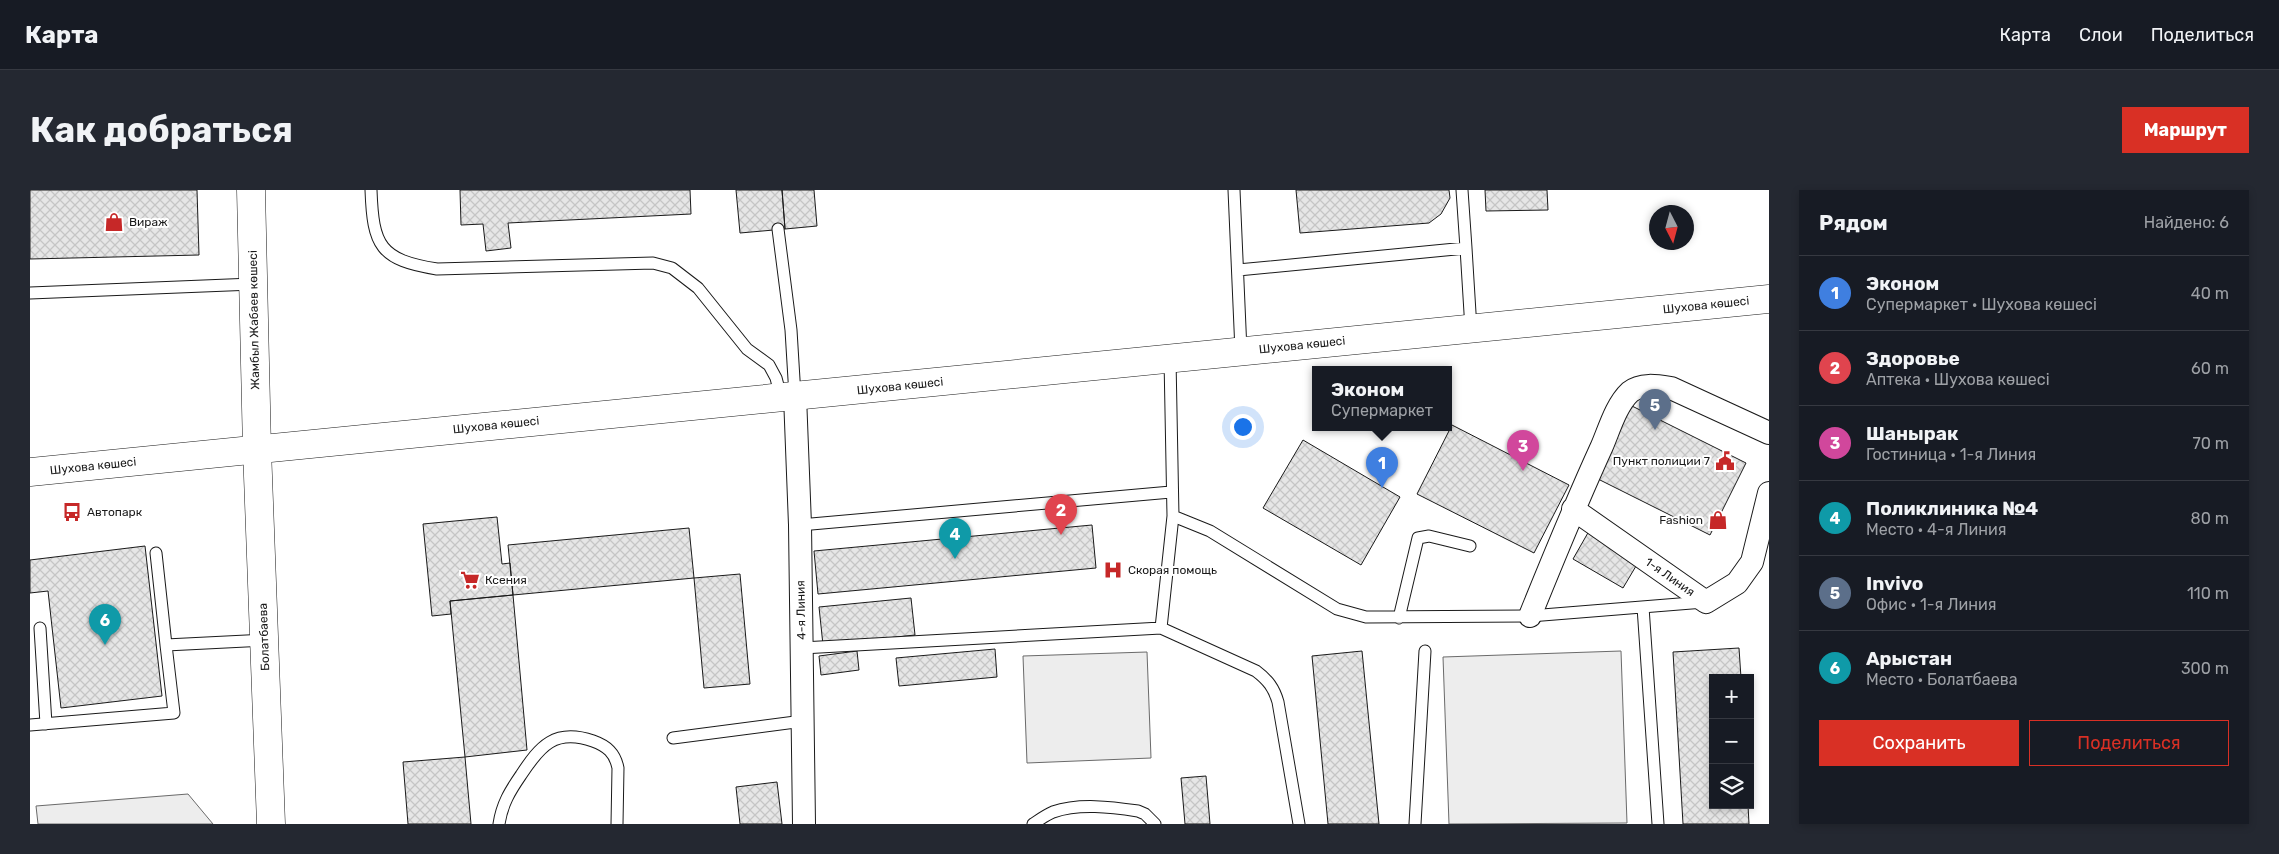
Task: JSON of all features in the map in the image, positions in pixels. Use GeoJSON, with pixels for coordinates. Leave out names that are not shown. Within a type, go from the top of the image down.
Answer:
{"type":"FeatureCollection","features":[{"type":"Feature","properties":{"kind":"street","name":"Жамбыл Жабаев көшесі"},"geometry":{"type":"LineString","coordinates":[[251,190],[257,450]]}},
{"type":"Feature","properties":{"kind":"street","name":"Шухова көшесі"},"geometry":{"type":"LineString","coordinates":[[30,472],[1769,299]]}},
{"type":"Feature","properties":{"kind":"street"},"geometry":{"type":"LineString","coordinates":[[1530,616],[1574,509],[1620,407],[1631,391],[1641,387],[1671,388],[1769,433]]}},
{"type":"Feature","properties":{"kind":"street","name":"4-я Линия"},"geometry":{"type":"LineString","coordinates":[[788,396],[800,525],[804,824]]}},
{"type":"Feature","properties":{"kind":"street","name":"Болатбаева"},"geometry":{"type":"LineString","coordinates":[[257,450],[271,824]]}},
{"type":"Feature","properties":{"kind":"street","name":"1-я Линия"},"geometry":{"type":"LineString","coordinates":[[1574,509],[1706,602],[1738,583],[1752,562],[1769,493]]}},
{"type":"Feature","properties":{"kind":"lane"},"geometry":{"type":"LineString","coordinates":[[371,190],[372,220],[380,245],[388,254],[402,262],[437,270],[653,264],[672,268],[698,288],[747,349],[758,355],[769,365],[788,396]]}},
{"type":"Feature","properties":{"kind":"lane"},"geometry":{"type":"LineString","coordinates":[[1234,190],[1241,351]]}},
{"type":"Feature","properties":{"kind":"lane"},"geometry":{"type":"LineString","coordinates":[[1462,190],[1471,329]]}},
{"type":"Feature","properties":{"kind":"lane"},"geometry":{"type":"LineString","coordinates":[[778,229],[791,330],[788,396]]}},
{"type":"Feature","properties":{"kind":"lane"},"geometry":{"type":"LineString","coordinates":[[1238,270],[1466,248]]}},
{"type":"Feature","properties":{"kind":"lane"},"geometry":{"type":"LineString","coordinates":[[30,293],[253,284]]}},
{"type":"Feature","properties":{"kind":"lane"},"geometry":{"type":"LineString","coordinates":[[1161,628],[1172,516],[1170,359]]}},
{"type":"Feature","properties":{"kind":"lane"},"geometry":{"type":"LineString","coordinates":[[800,525],[1171,492]]}},
{"type":"Feature","properties":{"kind":"lane"},"geometry":{"type":"LineString","coordinates":[[1172,516],[1210,530],[1337,609],[1366,617],[1530,616],[1706,602]]}},
{"type":"Feature","properties":{"kind":"lane"},"geometry":{"type":"LineString","coordinates":[[1399,618],[1418,538],[1429,536],[1470,546]]}},
{"type":"Feature","properties":{"kind":"lane"},"geometry":{"type":"LineString","coordinates":[[30,725],[174,713],[156,553]]}},
{"type":"Feature","properties":{"kind":"lane"},"geometry":{"type":"LineString","coordinates":[[1643,607],[1658,824]]}},
{"type":"Feature","properties":{"kind":"lane"},"geometry":{"type":"LineString","coordinates":[[40,628],[46,724]]}},
{"type":"Feature","properties":{"kind":"lane"},"geometry":{"type":"LineString","coordinates":[[802,648],[1161,628],[1256,671],[1267,679],[1275,692],[1278,702],[1299,824]]}},
{"type":"Feature","properties":{"kind":"lane"},"geometry":{"type":"LineString","coordinates":[[166,644],[264,640]]}},
{"type":"Feature","properties":{"kind":"lane"},"geometry":{"type":"LineString","coordinates":[[1415,824],[1425,651]]}},
{"type":"Feature","properties":{"kind":"lane"},"geometry":{"type":"LineString","coordinates":[[673,738],[803,721]]}},
{"type":"Feature","properties":{"kind":"lane"},"geometry":{"type":"LineString","coordinates":[[499,824],[504,799],[534,754],[542,746],[554,740],[567,737],[580,738],[603,745],[616,759],[618,768],[617,824]]}},
{"type":"Feature","properties":{"kind":"lane"},"geometry":{"type":"LineString","coordinates":[[1033,824],[1052,813],[1069,808],[1089,807],[1138,811],[1145,814],[1155,824]]}},
{"type":"Feature","properties":{"kind":"shaded area"},"geometry":{"type":"Polygon","coordinates":[[[1621,651],[1627,823],[1449,824],[1443,657],[1621,651]]]}},
{"type":"Feature","properties":{"kind":"shaded area"},"geometry":{"type":"Polygon","coordinates":[[[1147,652],[1151,758],[1027,763],[1023,656],[1147,652]]]}},
{"type":"Feature","properties":{"kind":"shaded area"},"geometry":{"type":"Polygon","coordinates":[[[188,794],[213,824],[38,824],[36,806],[188,794]]]}},
{"type":"Feature","properties":{"kind":"building","name":"Вираж"},"geometry":{"type":"Polygon","coordinates":[[[30,190],[197,190],[199,255],[30,259],[30,190]]]}},
{"type":"Feature","properties":{"kind":"building"},"geometry":{"type":"Polygon","coordinates":[[[460,190],[690,190],[691,214],[508,223],[511,248],[486,251],[483,224],[461,225],[460,190]]]}},
{"type":"Feature","properties":{"kind":"building"},"geometry":{"type":"Polygon","coordinates":[[[736,190],[782,190],[785,229],[740,233],[736,190]]]}},
{"type":"Feature","properties":{"kind":"building"},"geometry":{"type":"Polygon","coordinates":[[[782,190],[814,190],[817,226],[785,229],[782,190]]]}},
{"type":"Feature","properties":{"kind":"building"},"geometry":{"type":"Polygon","coordinates":[[[1296,190],[1449,190],[1450,198],[1441,214],[1429,223],[1300,233],[1296,190]]]}},
{"type":"Feature","properties":{"kind":"building"},"geometry":{"type":"Polygon","coordinates":[[[1485,190],[1547,190],[1548,210],[1486,211],[1485,190]]]}},
{"type":"Feature","properties":{"kind":"building"},"geometry":{"type":"Polygon","coordinates":[[[1630,405],[1746,463],[1710,535],[1594,477],[1630,405]]]}},
{"type":"Feature","properties":{"kind":"building"},"geometry":{"type":"Polygon","coordinates":[[[1452,425],[1569,485],[1534,553],[1417,494],[1449,431],[1452,431],[1452,425]]]}},
{"type":"Feature","properties":{"kind":"building"},"geometry":{"type":"Polygon","coordinates":[[[1303,440],[1400,497],[1361,565],[1263,508],[1303,440]]]}},
{"type":"Feature","properties":{"kind":"building","name":"Ксения"},"geometry":{"type":"Polygon","coordinates":[[[497,517],[502,564],[510,563],[513,595],[450,601],[451,614],[432,616],[423,524],[497,517]]]}},
{"type":"Feature","properties":{"kind":"building"},"geometry":{"type":"Polygon","coordinates":[[[1092,525],[1096,568],[818,594],[814,551],[1092,525]]]}},
{"type":"Feature","properties":{"kind":"building"},"geometry":{"type":"Polygon","coordinates":[[[689,528],[694,578],[513,595],[508,545],[689,528]]]}},
{"type":"Feature","properties":{"kind":"building"},"geometry":{"type":"Polygon","coordinates":[[[1589,531],[1639,561],[1623,588],[1573,559],[1589,531]]]}},
{"type":"Feature","properties":{"kind":"building"},"geometry":{"type":"Polygon","coordinates":[[[145,546],[162,696],[61,708],[48,591],[30,593],[30,560],[145,546]]]}},
{"type":"Feature","properties":{"kind":"building"},"geometry":{"type":"Polygon","coordinates":[[[740,574],[750,684],[704,688],[694,578],[740,574]]]}},
{"type":"Feature","properties":{"kind":"building"},"geometry":{"type":"Polygon","coordinates":[[[513,595],[527,750],[465,757],[450,601],[513,595]]]}},
{"type":"Feature","properties":{"kind":"building"},"geometry":{"type":"Polygon","coordinates":[[[911,598],[915,635],[823,645],[819,607],[911,598]]]}},
{"type":"Feature","properties":{"kind":"building"},"geometry":{"type":"Polygon","coordinates":[[[1739,648],[1741,674],[1709,674],[1709,809],[1748,809],[1749,824],[1683,824],[1673,652],[1739,648]]]}},
{"type":"Feature","properties":{"kind":"building"},"geometry":{"type":"Polygon","coordinates":[[[995,649],[997,677],[899,686],[896,658],[995,649]]]}},
{"type":"Feature","properties":{"kind":"building"},"geometry":{"type":"Polygon","coordinates":[[[857,651],[859,670],[821,675],[819,656],[857,651]]]}},
{"type":"Feature","properties":{"kind":"building"},"geometry":{"type":"Polygon","coordinates":[[[1362,651],[1379,824],[1328,824],[1312,656],[1362,651]]]}},
{"type":"Feature","properties":{"kind":"building"},"geometry":{"type":"Polygon","coordinates":[[[465,757],[471,824],[408,824],[403,762],[465,757]]]}},
{"type":"Feature","properties":{"kind":"building"},"geometry":{"type":"Polygon","coordinates":[[[1206,776],[1210,824],[1185,824],[1181,778],[1206,776]]]}},
{"type":"Feature","properties":{"kind":"building"},"geometry":{"type":"Polygon","coordinates":[[[777,782],[782,824],[740,824],[736,787],[777,782]]]}},
{"type":"Feature","properties":{"kind":"place","name":"Вираж"},"geometry":{"type":"Point","coordinates":[114,222]}},
{"type":"Feature","properties":{"kind":"place","name":"Invivo"},"geometry":{"type":"Point","coordinates":[1655,430]}},
{"type":"Feature","properties":{"kind":"place","name":"Пункт полиции 7"},"geometry":{"type":"Point","coordinates":[1725,461]}},
{"type":"Feature","properties":{"kind":"place","name":"Шанырак"},"geometry":{"type":"Point","coordinates":[1523,471]}},
{"type":"Feature","properties":{"kind":"place","name":"Эконом"},"geometry":{"type":"Point","coordinates":[1382,488]}},
{"type":"Feature","properties":{"kind":"place","name":"Автопарк"},"geometry":{"type":"Point","coordinates":[72,512]}},
{"type":"Feature","properties":{"kind":"place","name":"Fashion"},"geometry":{"type":"Point","coordinates":[1718,520]}},
{"type":"Feature","properties":{"kind":"place","name":"Здоровье"},"geometry":{"type":"Point","coordinates":[1061,535]}},
{"type":"Feature","properties":{"kind":"place","name":"Поликлиника №4"},"geometry":{"type":"Point","coordinates":[955,559]}},
{"type":"Feature","properties":{"kind":"place","name":"Скорая помощь"},"geometry":{"type":"Point","coordinates":[1113,570]}},
{"type":"Feature","properties":{"kind":"place","name":"Ксения"},"geometry":{"type":"Point","coordinates":[470,580]}},
{"type":"Feature","properties":{"kind":"place","name":"Арыстан"},"geometry":{"type":"Point","coordinates":[105,645]}}]}
